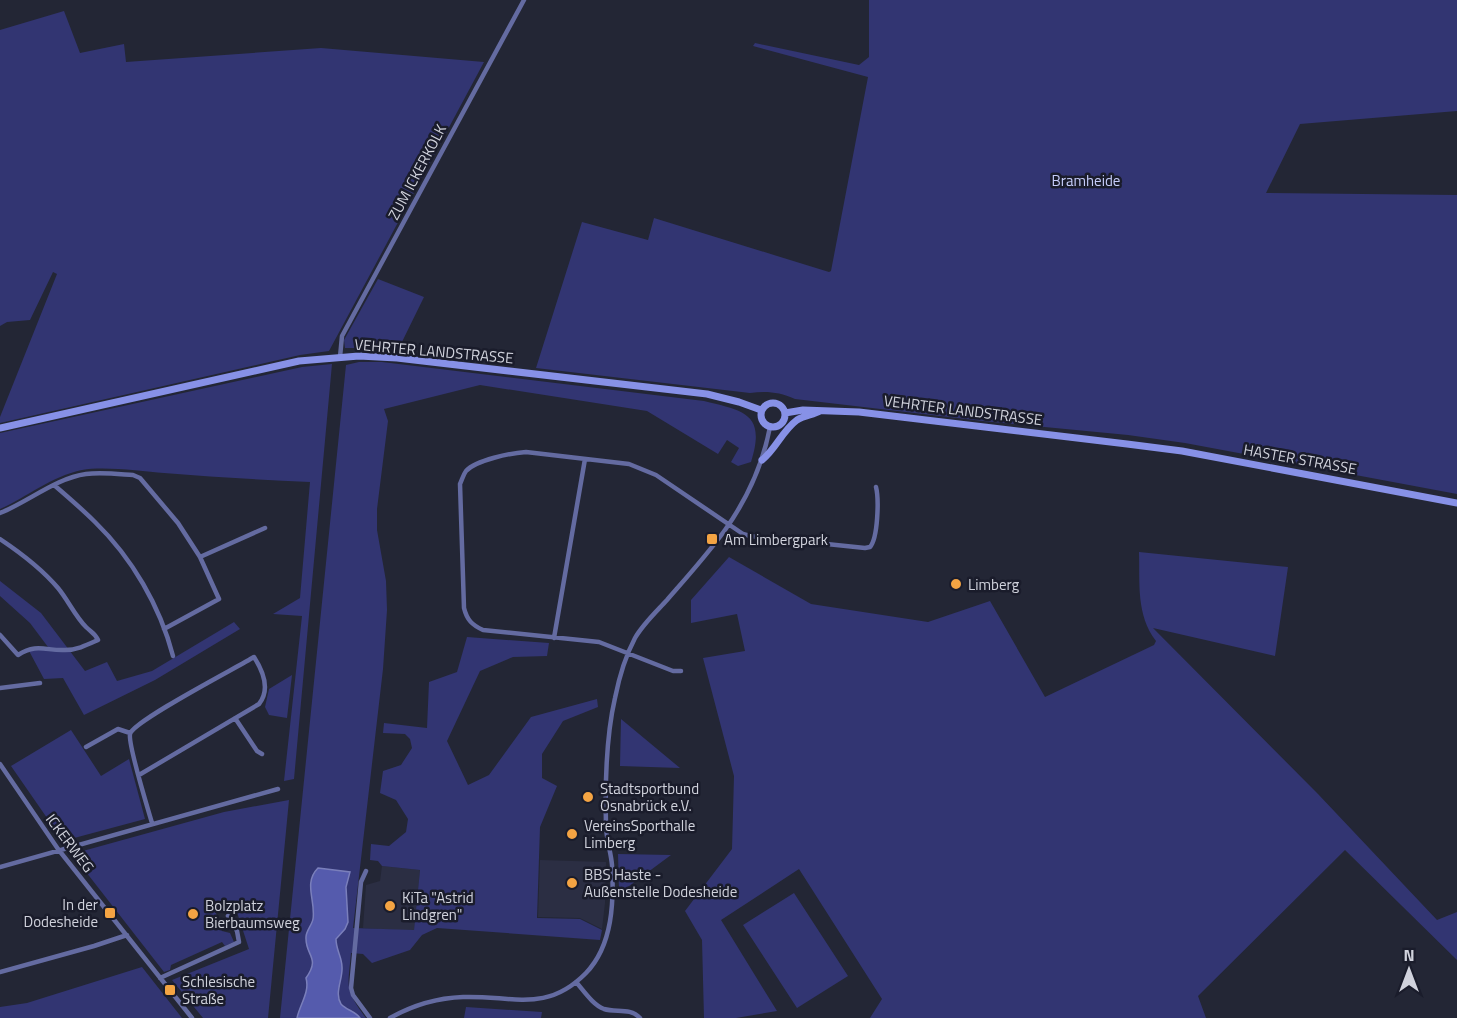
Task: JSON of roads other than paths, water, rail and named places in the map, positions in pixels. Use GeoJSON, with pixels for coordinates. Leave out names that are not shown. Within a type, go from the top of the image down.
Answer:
{"type":"FeatureCollection","features":[{"type":"Feature","properties":{"kind":"main road","name":"VEHRTER LANDSTRASSE"},"geometry":{"type":"LineString","coordinates":[[0,428],[288,363],[340,357],[382,357],[690,392],[739,402],[761,410]]}},
{"type":"Feature","properties":{"kind":"main road"},"geometry":{"type":"LineString","coordinates":[[776,403],[785,413],[785,418],[780,425],[770,427],[762,422],[761,410],[765,405],[776,403]]}},
{"type":"Feature","properties":{"kind":"main road","name":"VEHRTER LANDSTRASSE"},"geometry":{"type":"LineString","coordinates":[[785,413],[822,410],[859,412],[1137,448]]}},
{"type":"Feature","properties":{"kind":"main road"},"geometry":{"type":"LineString","coordinates":[[762,460],[772,452],[783,434],[796,421],[822,410]]}},
{"type":"Feature","properties":{"kind":"main road","name":"HASTER STRASSE"},"geometry":{"type":"LineString","coordinates":[[1137,448],[1182,452],[1457,502]]}},
{"type":"Feature","properties":{"kind":"street","name":"ZUM ICKERKOLK"},"geometry":{"type":"LineString","coordinates":[[340,357],[342,336],[524,0]]}},
{"type":"Feature","properties":{"kind":"street"},"geometry":{"type":"LineString","coordinates":[[390,1018],[426,1002],[466,997],[529,1001],[561,992],[576,982],[598,957],[609,929],[612,866],[606,825],[609,738],[615,697],[628,654],[636,637],[648,621],[697,566],[729,525],[762,460],[770,427]]}},
{"type":"Feature","properties":{"kind":"street"},"geometry":{"type":"LineString","coordinates":[[681,671],[673,672],[599,642],[483,630],[474,626],[467,618],[464,608],[460,484],[464,473],[472,465],[513,453],[526,452],[629,464],[656,475],[729,525],[750,536],[870,547],[874,541],[878,496],[876,487]]}},
{"type":"Feature","properties":{"kind":"street"},"geometry":{"type":"LineString","coordinates":[[554,638],[585,459]]}},
{"type":"Feature","properties":{"kind":"street"},"geometry":{"type":"LineString","coordinates":[[0,513],[54,485],[84,474],[140,477],[178,523],[200,557],[219,599],[165,629]]}},
{"type":"Feature","properties":{"kind":"street"},"geometry":{"type":"LineString","coordinates":[[54,485],[95,522],[124,554],[142,583],[165,629],[173,656]]}},
{"type":"Feature","properties":{"kind":"street"},"geometry":{"type":"LineString","coordinates":[[200,557],[265,528]]}},
{"type":"Feature","properties":{"kind":"street"},"geometry":{"type":"LineString","coordinates":[[0,539],[20,552],[46,575],[86,627],[94,632],[98,640],[78,649],[63,651],[45,647],[28,649],[18,655],[0,635]]}},
{"type":"Feature","properties":{"kind":"street"},"geometry":{"type":"LineString","coordinates":[[139,775],[259,704],[262,699],[264,677],[254,657],[135,726],[130,733],[130,741],[139,775],[152,823]]}},
{"type":"Feature","properties":{"kind":"street"},"geometry":{"type":"LineString","coordinates":[[0,688],[40,683]]}},
{"type":"Feature","properties":{"kind":"street"},"geometry":{"type":"LineString","coordinates":[[235,718],[257,751],[262,754]]}},
{"type":"Feature","properties":{"kind":"street"},"geometry":{"type":"LineString","coordinates":[[86,747],[118,729],[130,733]]}},
{"type":"Feature","properties":{"kind":"street","name":"ICKERWEG"},"geometry":{"type":"LineString","coordinates":[[0,764],[3,774],[58,849],[192,1018]]}},
{"type":"Feature","properties":{"kind":"street"},"geometry":{"type":"LineString","coordinates":[[0,867],[278,789]]}},
{"type":"Feature","properties":{"kind":"street"},"geometry":{"type":"LineString","coordinates":[[366,871],[361,882],[351,988],[353,995],[370,1018]]}},
{"type":"Feature","properties":{"kind":"street"},"geometry":{"type":"LineString","coordinates":[[160,978],[239,942],[237,931],[228,916]]}},
{"type":"Feature","properties":{"kind":"street"},"geometry":{"type":"LineString","coordinates":[[0,972],[127,935]]}},
{"type":"Feature","properties":{"kind":"street"},"geometry":{"type":"LineString","coordinates":[[576,982],[598,1006],[606,1010],[633,1012],[640,1018]]}},
{"type":"Feature","properties":{"kind":"water"},"geometry":{"type":"Polygon","coordinates":[[[318,868],[350,872],[346,887],[348,922],[336,939],[342,967],[338,995],[341,1004],[360,1018],[297,1018],[306,993],[306,978],[312,965],[306,937],[313,919],[311,880],[318,868]]]}},
{"type":"Feature","properties":{"kind":"place","name":"Am Limbergpark"},"geometry":{"type":"Point","coordinates":[712,539]}},
{"type":"Feature","properties":{"kind":"place","name":"Limberg"},"geometry":{"type":"Point","coordinates":[956,584]}},
{"type":"Feature","properties":{"kind":"place","name":"Stadtsportbund Osnabrück e.V."},"geometry":{"type":"Point","coordinates":[588,797]}},
{"type":"Feature","properties":{"kind":"place","name":"VereinsSporthalle Limberg"},"geometry":{"type":"Point","coordinates":[572,834]}},
{"type":"Feature","properties":{"kind":"place","name":"BBS Haste - Außenstelle Dodesheide"},"geometry":{"type":"Point","coordinates":[572,883]}},
{"type":"Feature","properties":{"kind":"place","name":"KiTa \"Astrid Lindgren\""},"geometry":{"type":"Point","coordinates":[390,906]}},
{"type":"Feature","properties":{"kind":"place","name":"In der Dodesheide"},"geometry":{"type":"Point","coordinates":[110,913]}},
{"type":"Feature","properties":{"kind":"place","name":"Bolzplatz Bierbaumsweg"},"geometry":{"type":"Point","coordinates":[193,914]}},
{"type":"Feature","properties":{"kind":"place","name":"Schlesische Straße"},"geometry":{"type":"Point","coordinates":[170,990]}},
{"type":"Feature","properties":{"kind":"park label","name":"Bramheide"},"geometry":{"type":"Point","coordinates":[1086,180]}}]}
